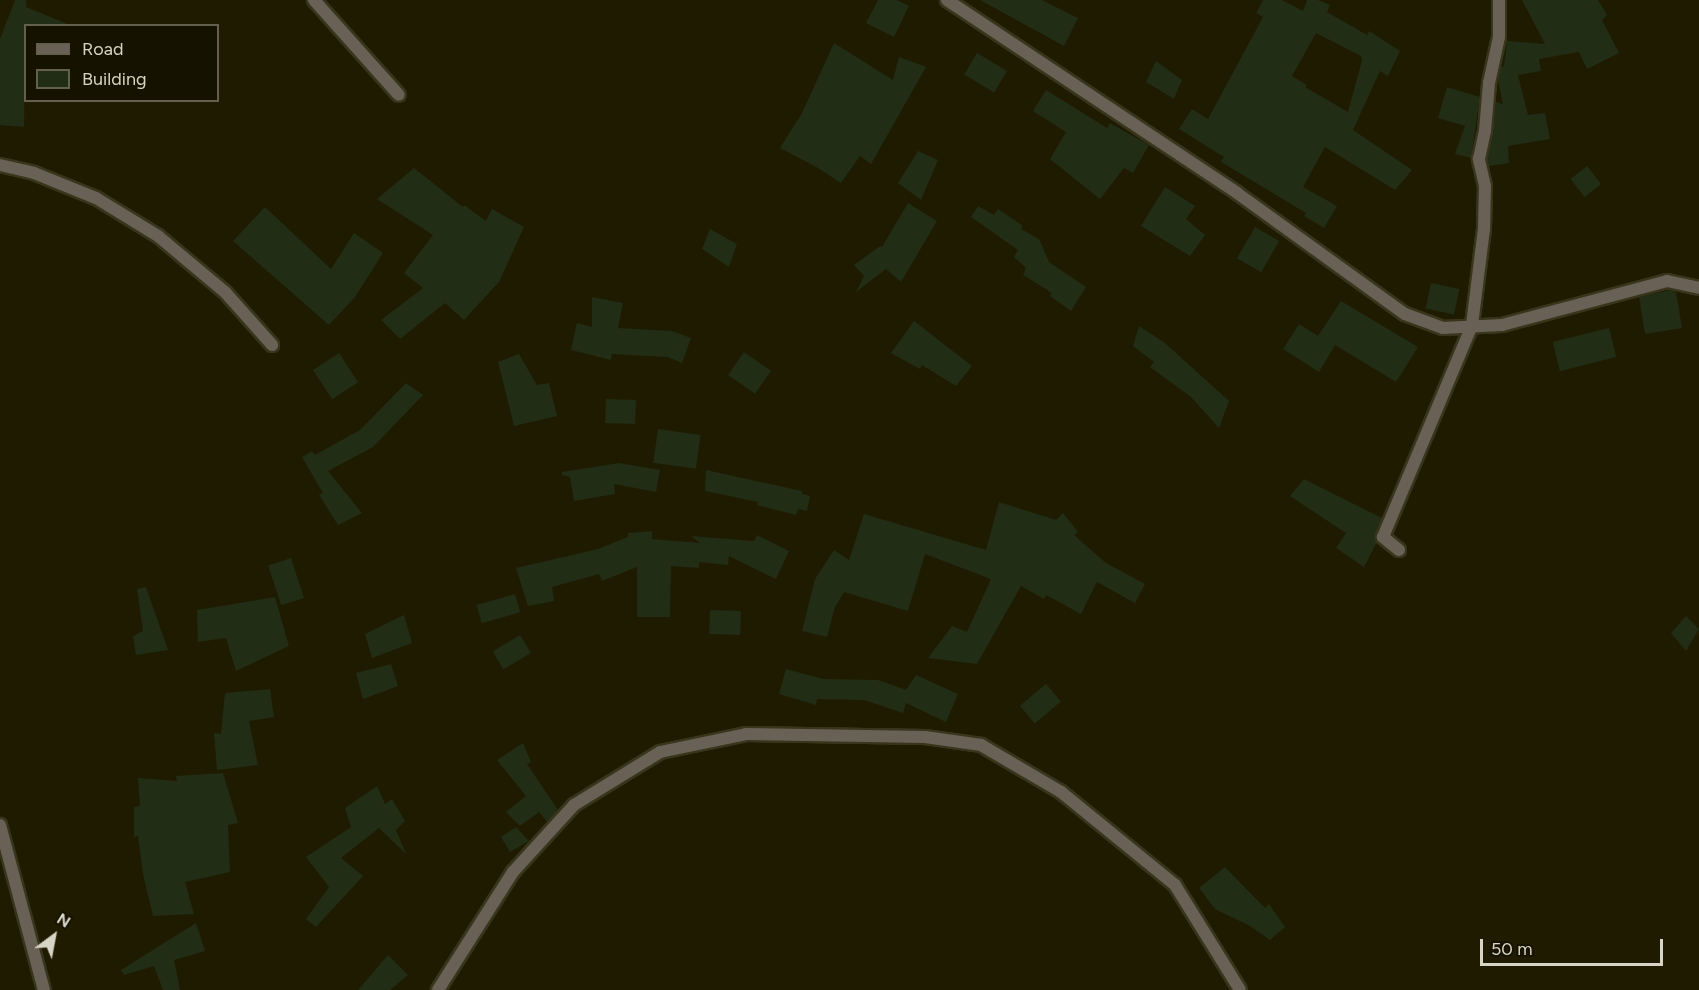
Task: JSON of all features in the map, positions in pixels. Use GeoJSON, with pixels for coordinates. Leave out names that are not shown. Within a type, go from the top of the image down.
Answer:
{"type":"FeatureCollection","features":[{"type":"Feature","properties":{"kind":"street"},"geometry":{"type":"LineString","coordinates":[[315,0],[399,95]]}},
{"type":"Feature","properties":{"kind":"street"},"geometry":{"type":"LineString","coordinates":[[947,0],[1237,193],[1405,314],[1443,328],[1502,325],[1667,281],[1699,288]]}},
{"type":"Feature","properties":{"kind":"street"},"geometry":{"type":"LineString","coordinates":[[1399,550],[1383,537],[1472,326],[1484,229],[1485,186],[1479,159],[1485,131],[1489,83],[1499,37],[1499,0]]}},
{"type":"Feature","properties":{"kind":"street"},"geometry":{"type":"LineString","coordinates":[[0,165],[34,173],[96,198],[158,236],[225,292],[273,345]]}},
{"type":"Feature","properties":{"kind":"street"},"geometry":{"type":"LineString","coordinates":[[438,990],[513,872],[574,805],[660,752],[747,734],[925,737],[981,745],[1061,792],[1175,885],[1240,990]]}},
{"type":"Feature","properties":{"kind":"street"},"geometry":{"type":"LineString","coordinates":[[0,825],[44,990]]}},
{"type":"Feature","properties":{"kind":"building"},"geometry":{"type":"Polygon","coordinates":[[[15,0],[26,0],[26,7],[68,24],[24,24],[24,127],[0,125],[0,39],[15,0]]]}},
{"type":"Feature","properties":{"kind":"building"},"geometry":{"type":"Polygon","coordinates":[[[878,0],[897,0],[909,6],[894,37],[866,23],[878,0]]]}},
{"type":"Feature","properties":{"kind":"building"},"geometry":{"type":"Polygon","coordinates":[[[980,0],[1042,0],[1078,18],[1064,46],[980,0]]]}},
{"type":"Feature","properties":{"kind":"building"},"geometry":{"type":"Polygon","coordinates":[[[1263,0],[1282,0],[1303,11],[1307,0],[1318,0],[1330,5],[1327,12],[1367,35],[1369,31],[1400,51],[1388,76],[1380,71],[1353,130],[1412,170],[1395,190],[1325,147],[1303,187],[1337,206],[1324,228],[1304,216],[1306,213],[1221,162],[1224,157],[1179,129],[1192,109],[1208,119],[1263,17],[1256,13],[1263,0]],[[1316,33],[1292,76],[1307,85],[1305,87],[1348,112],[1362,60],[1361,56],[1316,33]]]}},
{"type":"Feature","properties":{"kind":"building"},"geometry":{"type":"Polygon","coordinates":[[[1522,0],[1598,0],[1607,15],[1602,20],[1619,53],[1587,69],[1579,52],[1539,59],[1541,71],[1518,75],[1528,115],[1545,113],[1550,139],[1508,146],[1509,163],[1489,166],[1487,159],[1496,102],[1503,104],[1498,81],[1501,67],[1504,66],[1507,41],[1545,44],[1522,0]]]}},
{"type":"Feature","properties":{"kind":"building"},"geometry":{"type":"Polygon","coordinates":[[[834,43],[893,80],[899,57],[926,67],[871,164],[860,156],[841,183],[780,148],[802,113],[834,43]]]}},
{"type":"Feature","properties":{"kind":"building"},"geometry":{"type":"Polygon","coordinates":[[[977,53],[1007,71],[994,92],[964,74],[977,53]]]}},
{"type":"Feature","properties":{"kind":"building"},"geometry":{"type":"Polygon","coordinates":[[[1156,61],[1182,80],[1174,99],[1146,82],[1156,61]]]}},
{"type":"Feature","properties":{"kind":"building"},"geometry":{"type":"Polygon","coordinates":[[[1447,87],[1480,97],[1471,158],[1455,154],[1465,126],[1438,118],[1447,87]]]}},
{"type":"Feature","properties":{"kind":"building"},"geometry":{"type":"Polygon","coordinates":[[[1046,90],[1107,128],[1110,123],[1149,145],[1133,173],[1124,168],[1100,199],[1050,159],[1066,132],[1033,111],[1046,90]]]}},
{"type":"Feature","properties":{"kind":"building"},"geometry":{"type":"Polygon","coordinates":[[[918,151],[938,160],[921,200],[898,183],[918,151]]]}},
{"type":"Feature","properties":{"kind":"building"},"geometry":{"type":"Polygon","coordinates":[[[1587,166],[1601,184],[1585,197],[1570,179],[1587,166]]]}},
{"type":"Feature","properties":{"kind":"building"},"geometry":{"type":"Polygon","coordinates":[[[414,168],[463,207],[464,205],[486,221],[492,209],[524,227],[499,282],[464,320],[445,303],[400,339],[381,320],[423,288],[404,273],[433,235],[377,199],[414,168]]]}},
{"type":"Feature","properties":{"kind":"building"},"geometry":{"type":"Polygon","coordinates":[[[1165,187],[1195,206],[1186,219],[1205,235],[1190,256],[1141,226],[1165,187]]]}},
{"type":"Feature","properties":{"kind":"building"},"geometry":{"type":"Polygon","coordinates":[[[908,203],[937,221],[901,282],[886,269],[856,292],[864,276],[854,265],[880,246],[882,247],[908,203]]]}},
{"type":"Feature","properties":{"kind":"building"},"geometry":{"type":"Polygon","coordinates":[[[978,206],[994,215],[998,209],[1023,226],[1021,229],[1039,239],[1049,262],[1086,287],[1071,311],[1050,296],[1052,293],[1023,275],[1026,268],[1014,257],[1018,250],[971,217],[978,206]]]}},
{"type":"Feature","properties":{"kind":"building"},"geometry":{"type":"Polygon","coordinates":[[[265,207],[331,269],[354,233],[383,253],[355,297],[329,325],[233,241],[265,207]]]}},
{"type":"Feature","properties":{"kind":"building"},"geometry":{"type":"Polygon","coordinates":[[[1255,227],[1279,241],[1261,272],[1237,258],[1255,227]]]}},
{"type":"Feature","properties":{"kind":"building"},"geometry":{"type":"Polygon","coordinates":[[[710,229],[737,244],[729,267],[702,249],[710,229]]]}},
{"type":"Feature","properties":{"kind":"building"},"geometry":{"type":"Polygon","coordinates":[[[1431,283],[1459,289],[1454,314],[1426,308],[1431,283]]]}},
{"type":"Feature","properties":{"kind":"building"},"geometry":{"type":"Polygon","coordinates":[[[1670,290],[1676,292],[1682,328],[1645,334],[1639,297],[1670,290]]]}},
{"type":"Feature","properties":{"kind":"building"},"geometry":{"type":"Polygon","coordinates":[[[592,297],[623,303],[618,328],[672,331],[691,338],[682,363],[668,357],[612,354],[611,360],[571,350],[577,323],[592,327],[592,297]]]}},
{"type":"Feature","properties":{"kind":"building"},"geometry":{"type":"Polygon","coordinates":[[[1341,301],[1418,347],[1396,382],[1335,345],[1319,372],[1283,349],[1299,324],[1318,336],[1341,301]]]}},
{"type":"Feature","properties":{"kind":"building"},"geometry":{"type":"Polygon","coordinates":[[[914,321],[972,366],[956,386],[922,365],[920,369],[891,353],[914,321]]]}},
{"type":"Feature","properties":{"kind":"building"},"geometry":{"type":"Polygon","coordinates":[[[1139,326],[1165,343],[1229,401],[1219,428],[1191,397],[1150,367],[1154,362],[1133,346],[1139,326]]]}},
{"type":"Feature","properties":{"kind":"building"},"geometry":{"type":"Polygon","coordinates":[[[1609,328],[1616,357],[1560,371],[1553,342],[1609,328]]]}},
{"type":"Feature","properties":{"kind":"building"},"geometry":{"type":"Polygon","coordinates":[[[744,352],[771,371],[755,394],[728,375],[744,352]]]}},
{"type":"Feature","properties":{"kind":"building"},"geometry":{"type":"Polygon","coordinates":[[[339,353],[358,382],[332,399],[313,370],[339,353]]]}},
{"type":"Feature","properties":{"kind":"building"},"geometry":{"type":"Polygon","coordinates":[[[519,354],[537,385],[549,383],[557,416],[514,426],[498,362],[519,354]]]}},
{"type":"Feature","properties":{"kind":"building"},"geometry":{"type":"Polygon","coordinates":[[[406,383],[423,395],[373,447],[328,471],[362,513],[338,525],[319,495],[323,493],[302,457],[312,451],[315,455],[360,430],[406,383]]]}},
{"type":"Feature","properties":{"kind":"building"},"geometry":{"type":"Polygon","coordinates":[[[606,399],[636,400],[635,424],[605,423],[606,399]]]}},
{"type":"Feature","properties":{"kind":"building"},"geometry":{"type":"Polygon","coordinates":[[[658,429],[701,435],[696,469],[653,463],[658,429]]]}},
{"type":"Feature","properties":{"kind":"building"},"geometry":{"type":"Polygon","coordinates":[[[619,463],[660,470],[656,492],[614,484],[615,494],[574,501],[570,477],[562,475],[562,472],[619,463]]]}},
{"type":"Feature","properties":{"kind":"building"},"geometry":{"type":"Polygon","coordinates":[[[706,470],[802,491],[802,494],[810,496],[807,511],[798,509],[796,515],[757,505],[758,502],[705,491],[706,470]]]}},
{"type":"Feature","properties":{"kind":"building"},"geometry":{"type":"Polygon","coordinates":[[[1304,479],[1382,518],[1375,535],[1377,542],[1364,567],[1336,548],[1346,533],[1290,496],[1304,479]]]}},
{"type":"Feature","properties":{"kind":"building"},"geometry":{"type":"Polygon","coordinates":[[[999,502],[1056,520],[1063,513],[1078,532],[1074,535],[1106,563],[1145,584],[1135,603],[1097,582],[1081,614],[1046,595],[1044,599],[1021,586],[977,664],[928,658],[952,626],[967,632],[991,579],[925,554],[908,611],[844,592],[835,607],[827,637],[802,631],[815,579],[834,550],[849,560],[864,514],[986,550],[999,502]]]}},
{"type":"Feature","properties":{"kind":"building"},"geometry":{"type":"Polygon","coordinates":[[[652,531],[652,539],[700,543],[691,536],[754,541],[757,535],[789,551],[776,579],[729,556],[728,565],[699,562],[699,568],[671,566],[670,617],[637,617],[637,567],[602,581],[599,574],[552,587],[554,601],[528,606],[516,568],[598,549],[628,537],[628,533],[652,531]]]}},
{"type":"Feature","properties":{"kind":"building"},"geometry":{"type":"Polygon","coordinates":[[[291,558],[304,598],[281,605],[268,565],[291,558]]]}},
{"type":"Feature","properties":{"kind":"building"},"geometry":{"type":"Polygon","coordinates":[[[146,587],[168,650],[136,655],[133,636],[143,631],[137,589],[146,587]]]}},
{"type":"Feature","properties":{"kind":"building"},"geometry":{"type":"Polygon","coordinates":[[[515,594],[520,612],[482,623],[477,605],[515,594]]]}},
{"type":"Feature","properties":{"kind":"building"},"geometry":{"type":"Polygon","coordinates":[[[275,597],[289,646],[236,671],[226,638],[198,642],[197,610],[275,597]]]}},
{"type":"Feature","properties":{"kind":"building"},"geometry":{"type":"Polygon","coordinates":[[[710,610],[741,611],[740,635],[709,634],[710,610]]]}},
{"type":"Feature","properties":{"kind":"building"},"geometry":{"type":"Polygon","coordinates":[[[404,615],[412,643],[372,658],[365,634],[404,615]]]}},
{"type":"Feature","properties":{"kind":"building"},"geometry":{"type":"Polygon","coordinates":[[[1686,616],[1699,629],[1686,651],[1671,633],[1686,616]]]}},
{"type":"Feature","properties":{"kind":"building"},"geometry":{"type":"Polygon","coordinates":[[[520,635],[531,653],[503,669],[493,651],[520,635]]]}},
{"type":"Feature","properties":{"kind":"building"},"geometry":{"type":"Polygon","coordinates":[[[391,664],[398,686],[363,699],[356,673],[391,664]]]}},
{"type":"Feature","properties":{"kind":"building"},"geometry":{"type":"Polygon","coordinates":[[[786,669],[823,679],[878,680],[906,690],[916,675],[958,694],[946,722],[906,703],[903,713],[864,700],[817,699],[816,705],[779,694],[786,669]]]}},
{"type":"Feature","properties":{"kind":"building"},"geometry":{"type":"Polygon","coordinates":[[[1046,684],[1061,702],[1035,723],[1020,706],[1046,684]]]}},
{"type":"Feature","properties":{"kind":"building"},"geometry":{"type":"Polygon","coordinates":[[[270,689],[274,717],[249,721],[258,765],[217,770],[214,733],[221,734],[225,693],[270,689]]]}},
{"type":"Feature","properties":{"kind":"building"},"geometry":{"type":"Polygon","coordinates":[[[523,743],[531,762],[527,764],[558,810],[547,822],[539,812],[520,826],[506,812],[526,796],[497,760],[523,743]]]}},
{"type":"Feature","properties":{"kind":"building"},"geometry":{"type":"Polygon","coordinates":[[[223,773],[238,823],[228,825],[230,872],[185,882],[194,914],[153,916],[143,874],[138,836],[134,837],[134,807],[140,806],[138,778],[177,781],[176,776],[223,773]]]}},
{"type":"Feature","properties":{"kind":"building"},"geometry":{"type":"Polygon","coordinates":[[[377,786],[385,804],[392,799],[405,821],[396,830],[406,854],[379,828],[341,858],[363,876],[316,927],[306,919],[329,887],[306,857],[351,827],[345,808],[377,786]]]}},
{"type":"Feature","properties":{"kind":"building"},"geometry":{"type":"Polygon","coordinates":[[[516,827],[529,841],[510,852],[501,837],[516,827]]]}},
{"type":"Feature","properties":{"kind":"building"},"geometry":{"type":"Polygon","coordinates":[[[1225,867],[1265,908],[1269,904],[1285,927],[1270,940],[1250,926],[1215,909],[1199,888],[1225,867]]]}},
{"type":"Feature","properties":{"kind":"building"},"geometry":{"type":"Polygon","coordinates":[[[196,923],[205,951],[174,960],[180,990],[163,990],[154,966],[124,975],[121,970],[196,923]]]}},
{"type":"Feature","properties":{"kind":"building"},"geometry":{"type":"Polygon","coordinates":[[[388,955],[408,975],[390,990],[358,990],[388,955]]]}}]}
